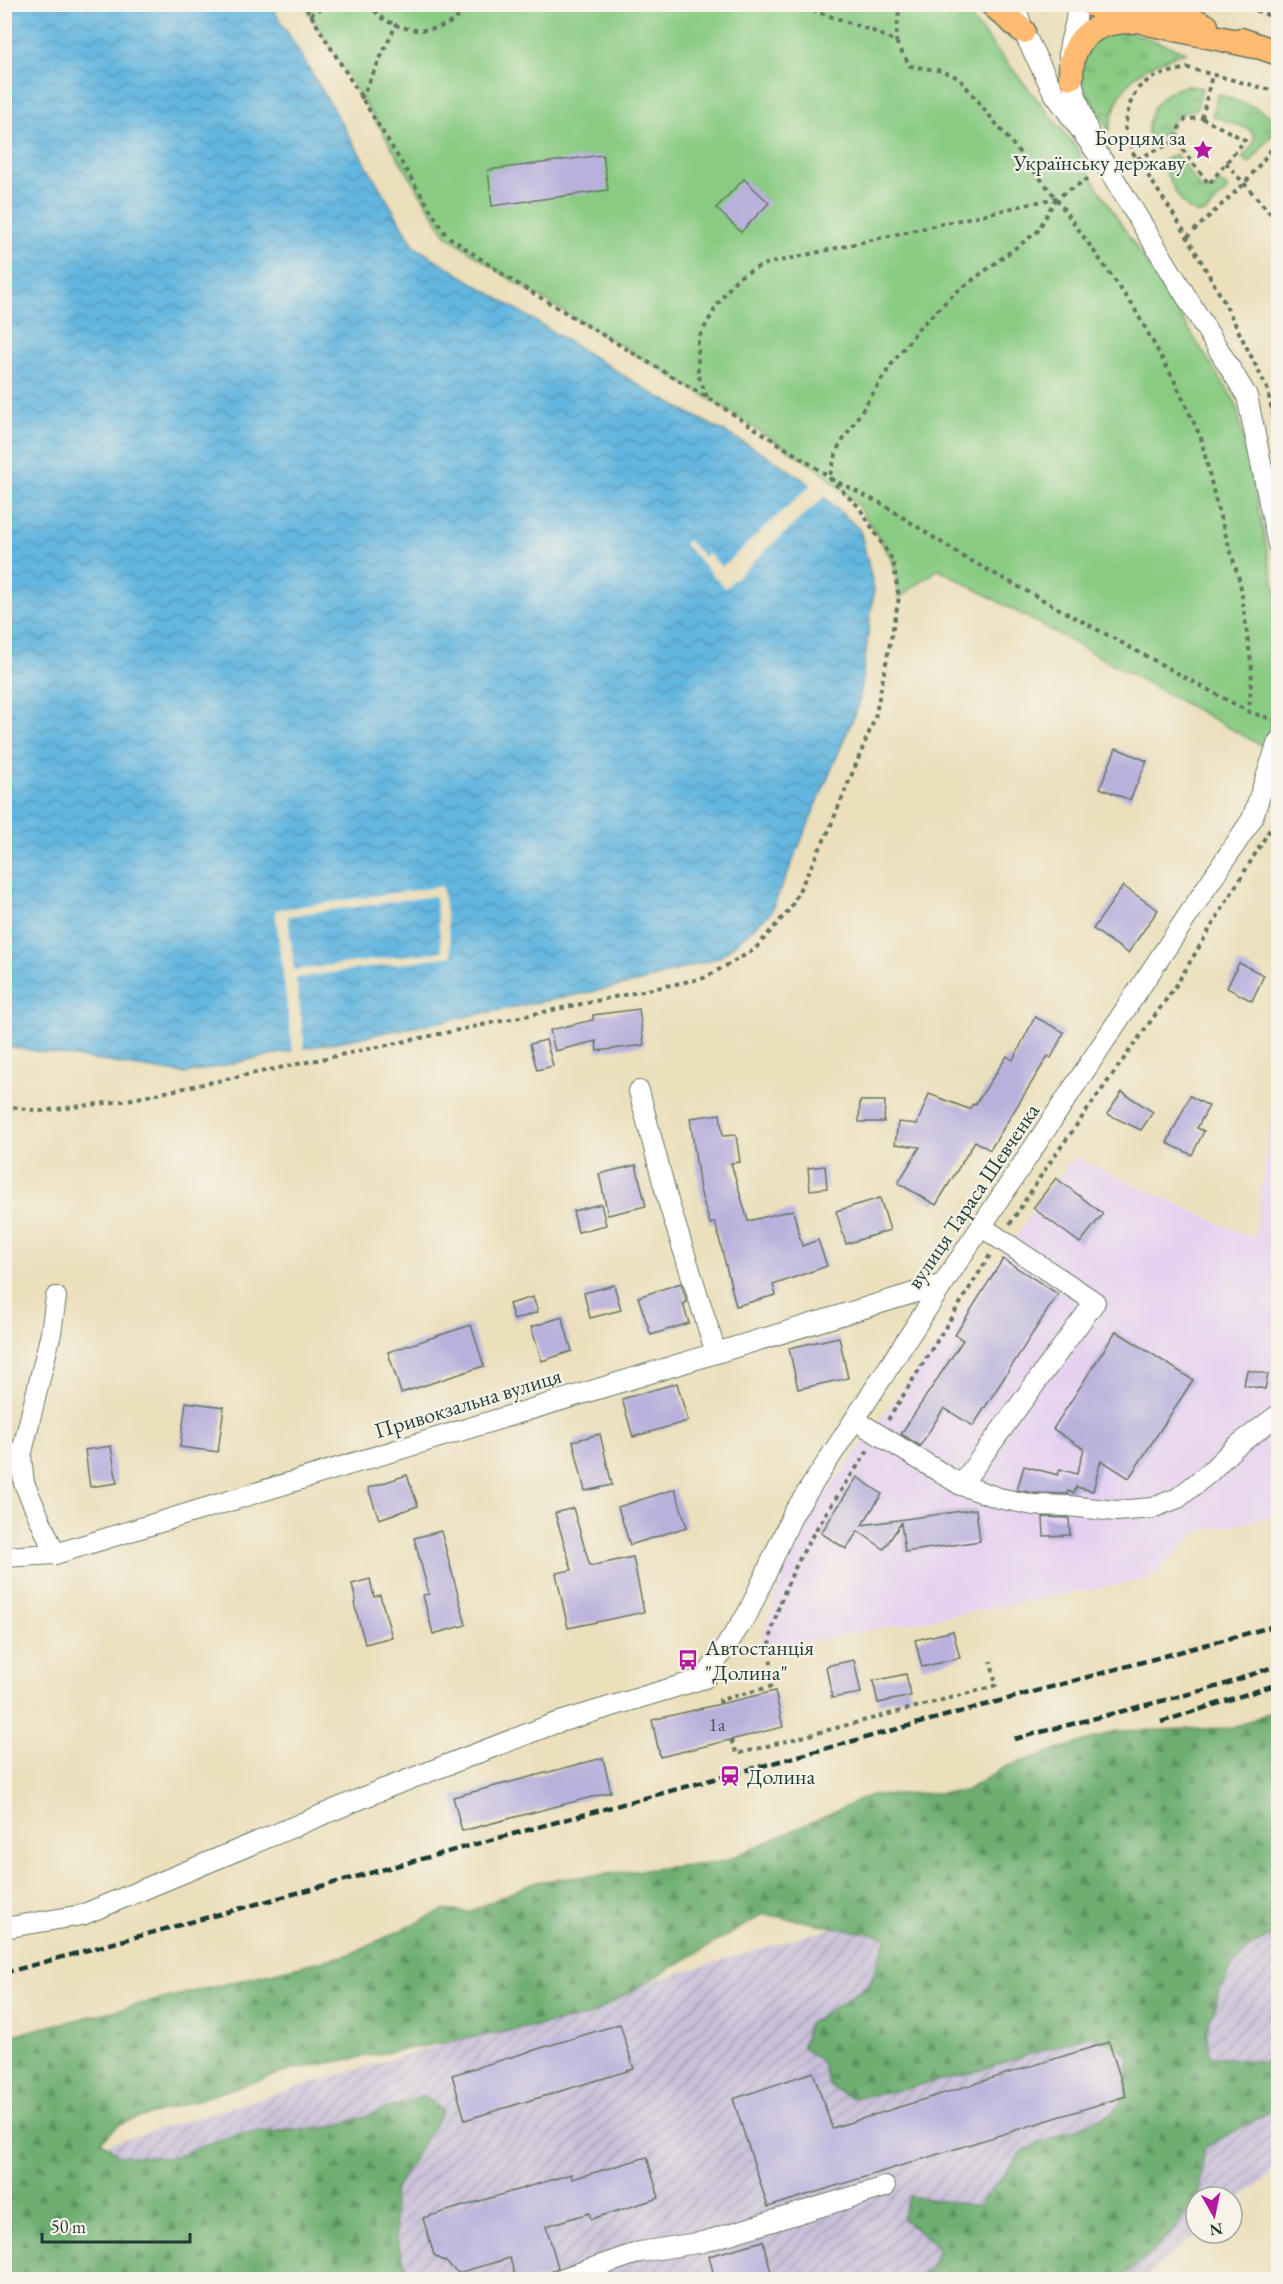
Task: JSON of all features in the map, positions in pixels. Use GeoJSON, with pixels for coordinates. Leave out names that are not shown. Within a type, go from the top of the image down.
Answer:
{"type":"FeatureCollection","features":[{"type":"Feature","properties":{"kind":"main road"},"geometry":{"type":"LineString","coordinates":[[992,4],[1023,31]]}},
{"type":"Feature","properties":{"kind":"main road"},"geometry":{"type":"LineString","coordinates":[[1091,4],[1159,11],[1187,18],[1255,46]]}},
{"type":"Feature","properties":{"kind":"main road"},"geometry":{"type":"LineString","coordinates":[[1071,77],[1073,53],[1090,32],[1113,22],[1135,21],[1159,11],[1278,53]]}},
{"type":"Feature","properties":{"kind":"street"},"geometry":{"type":"LineString","coordinates":[[1015,4],[1023,31],[1054,93],[1095,150],[1247,396],[1278,545]]}},
{"type":"Feature","properties":{"kind":"street"},"geometry":{"type":"LineString","coordinates":[[1076,4],[1078,15],[1069,48],[1071,77],[1095,150]]}},
{"type":"Feature","properties":{"kind":"street","name":"вулиця Тараса Шевченка"},"geometry":{"type":"LineString","coordinates":[[4,1928],[82,1915],[384,1789],[553,1724],[705,1678],[748,1613],[793,1514],[1252,819],[1278,742]]}},
{"type":"Feature","properties":{"kind":"street"},"geometry":{"type":"LineString","coordinates":[[639,1091],[668,1201],[716,1353]]}},
{"type":"Feature","properties":{"kind":"street"},"geometry":{"type":"LineString","coordinates":[[961,1485],[1095,1302],[982,1227]]}},
{"type":"Feature","properties":{"kind":"street","name":"Привокзальна вулиця"},"geometry":{"type":"LineString","coordinates":[[4,1557],[55,1554],[943,1284]]}},
{"type":"Feature","properties":{"kind":"street"},"geometry":{"type":"LineString","coordinates":[[55,1554],[24,1483],[21,1456],[51,1333],[56,1297]]}},
{"type":"Feature","properties":{"kind":"street"},"geometry":{"type":"LineString","coordinates":[[855,1420],[961,1485],[999,1498],[1032,1505],[1116,1510],[1152,1508],[1178,1498],[1209,1473],[1235,1447],[1278,1415]]}},
{"type":"Feature","properties":{"kind":"street"},"geometry":{"type":"LineString","coordinates":[[558,2280],[640,2252],[704,2242],[885,2187]]}},
{"type":"Feature","properties":{"kind":"path"},"geometry":{"type":"LineString","coordinates":[[303,4],[446,235],[513,281],[708,398],[829,478],[884,505],[962,556],[1250,712],[1278,721]]}},
{"type":"Feature","properties":{"kind":"path"},"geometry":{"type":"LineString","coordinates":[[310,15],[329,4]]}},
{"type":"Feature","properties":{"kind":"path"},"geometry":{"type":"LineString","coordinates":[[368,4],[384,20],[405,28],[430,31],[446,25],[464,13],[470,4]]}},
{"type":"Feature","properties":{"kind":"path"},"geometry":{"type":"LineString","coordinates":[[795,4],[873,31],[896,42],[910,66],[942,71],[959,78],[1056,198],[1133,306],[1175,382],[1201,438],[1217,507],[1240,582],[1252,670],[1250,712]]}},
{"type":"Feature","properties":{"kind":"path"},"geometry":{"type":"LineString","coordinates":[[896,4],[899,10],[896,42]]}},
{"type":"Feature","properties":{"kind":"path"},"geometry":{"type":"LineString","coordinates":[[1239,4],[1278,19]]}},
{"type":"Feature","properties":{"kind":"path"},"geometry":{"type":"LineString","coordinates":[[361,99],[396,25]]}},
{"type":"Feature","properties":{"kind":"path"},"geometry":{"type":"LineString","coordinates":[[1278,92],[1188,68],[1166,73],[1150,78],[1137,89],[1129,106],[1125,127],[1132,151],[1188,237],[1222,298],[1267,388],[1278,437]]}},
{"type":"Feature","properties":{"kind":"path"},"geometry":{"type":"LineString","coordinates":[[1202,118],[1212,75]]}},
{"type":"Feature","properties":{"kind":"path"},"geometry":{"type":"LineString","coordinates":[[1202,118],[1245,140],[1209,184],[1176,141],[1179,128],[1186,119],[1202,118]]}},
{"type":"Feature","properties":{"kind":"path"},"geometry":{"type":"LineString","coordinates":[[1137,159],[1176,141]]}},
{"type":"Feature","properties":{"kind":"path"},"geometry":{"type":"LineString","coordinates":[[1188,237],[1245,183],[1278,141]]}},
{"type":"Feature","properties":{"kind":"path"},"geometry":{"type":"LineString","coordinates":[[1124,157],[1132,151]]}},
{"type":"Feature","properties":{"kind":"path"},"geometry":{"type":"LineString","coordinates":[[1226,163],[1278,222]]}},
{"type":"Feature","properties":{"kind":"path"},"geometry":{"type":"LineString","coordinates":[[708,398],[698,374],[698,339],[737,278],[762,265],[1056,198],[1091,177]]}},
{"type":"Feature","properties":{"kind":"path"},"geometry":{"type":"LineString","coordinates":[[829,478],[838,448],[891,365],[919,328],[954,294],[1038,231],[1056,198]]}},
{"type":"Feature","properties":{"kind":"path"},"geometry":{"type":"LineString","coordinates":[[4,1106],[41,1111],[123,1101],[704,978],[753,950],[790,909],[829,830],[875,718],[899,598],[893,561],[859,507],[829,478]]}},
{"type":"Feature","properties":{"kind":"path"},"geometry":{"type":"LineString","coordinates":[[721,1704],[720,1700],[773,1686],[771,1633],[791,1573],[819,1524],[879,1435],[1046,1168],[1175,987],[1278,816]]}},
{"type":"Feature","properties":{"kind":"path"},"geometry":{"type":"LineString","coordinates":[[731,1740],[737,1754],[988,1688],[996,1685],[991,1661]]}},
{"type":"Feature","properties":{"kind":"shaded area"},"geometry":{"type":"Polygon","coordinates":[[[1278,1075],[1278,1516],[1199,1531],[1149,1579],[757,1651],[799,1530],[1074,1157],[1254,1239],[1278,1075]]]}},
{"type":"Feature","properties":{"kind":"shaded area"},"geometry":{"type":"Polygon","coordinates":[[[1278,1794],[1278,2168],[1244,2196],[1244,2185],[1184,2185],[1184,2245],[1142,2279],[5,2280],[5,2175],[1278,1794]]]}},
{"type":"Feature","properties":{"kind":"green space"},"geometry":{"type":"Polygon","coordinates":[[[304,5],[960,5],[1076,147],[1091,177],[1236,403],[1278,603],[1278,703],[1264,747],[939,569],[899,598],[893,561],[859,507],[824,473],[708,398],[513,281],[446,235],[304,5]]]}},
{"type":"Feature","properties":{"kind":"green space"},"geometry":{"type":"Polygon","coordinates":[[[1121,29],[1186,52],[1155,64],[1133,78],[1118,99],[1109,131],[1083,88],[1080,64],[1097,33],[1121,29]]]}},
{"type":"Feature","properties":{"kind":"green space"},"geometry":{"type":"Polygon","coordinates":[[[1188,86],[1202,88],[1197,109],[1178,116],[1168,133],[1149,141],[1149,121],[1156,104],[1169,92],[1188,86]]]}},
{"type":"Feature","properties":{"kind":"green space"},"geometry":{"type":"Polygon","coordinates":[[[1218,94],[1258,109],[1275,119],[1276,130],[1250,163],[1242,158],[1254,143],[1254,135],[1249,129],[1212,116],[1218,94]]]}},
{"type":"Feature","properties":{"kind":"green space"},"geometry":{"type":"Polygon","coordinates":[[[1176,154],[1202,190],[1213,189],[1220,182],[1228,189],[1205,213],[1190,210],[1173,187],[1161,162],[1176,154]]]}},
{"type":"Feature","properties":{"kind":"green space"},"geometry":{"type":"Polygon","coordinates":[[[1278,1709],[1278,1932],[1251,1946],[1233,1966],[1220,1989],[1206,2033],[1211,2056],[1278,2064],[1278,2107],[1204,2148],[1201,2185],[1184,2185],[1184,2216],[1155,2250],[1119,2279],[913,2279],[930,2270],[938,2247],[902,2218],[910,2196],[978,2206],[1024,2150],[1111,2114],[1126,2096],[1129,2056],[1109,2042],[1090,2035],[974,2072],[904,2089],[852,2098],[829,2086],[822,2062],[802,2047],[808,2024],[870,1984],[887,1937],[764,1914],[587,2017],[295,2069],[120,2124],[101,2141],[119,2155],[170,2158],[236,2134],[333,2127],[424,2096],[442,2111],[393,2193],[396,2238],[410,2279],[5,2279],[4,2037],[350,1954],[444,1910],[469,1912],[534,1882],[725,1861],[871,1795],[964,1792],[1005,1767],[1116,1731],[1233,1728],[1278,1709]]]}},
{"type":"Feature","properties":{"kind":"water"},"geometry":{"type":"Polygon","coordinates":[[[4,5],[271,5],[415,247],[650,392],[763,453],[807,482],[860,530],[874,589],[859,704],[771,912],[720,957],[636,983],[185,1074],[5,1046],[4,5]]]}},
{"type":"Feature","properties":{"kind":"pier"},"geometry":{"type":"Polygon","coordinates":[[[813,483],[826,495],[725,588],[684,544],[688,540],[704,557],[708,553],[722,567],[813,483]]]}},
{"type":"Feature","properties":{"kind":"pier"},"geometry":{"type":"Polygon","coordinates":[[[442,886],[452,956],[296,978],[305,1051],[293,1054],[275,910],[442,886]],[[435,896],[288,916],[294,970],[442,951],[435,896]]]}},
{"type":"Feature","properties":{"kind":"building"},"geometry":{"type":"Polygon","coordinates":[[[603,155],[608,190],[492,206],[488,170],[603,155]]]}},
{"type":"Feature","properties":{"kind":"building"},"geometry":{"type":"Polygon","coordinates":[[[744,179],[769,203],[741,232],[716,208],[744,179]]]}},
{"type":"Feature","properties":{"kind":"building"},"geometry":{"type":"Polygon","coordinates":[[[1116,748],[1147,761],[1130,800],[1100,788],[1116,748]]]}},
{"type":"Feature","properties":{"kind":"building"},"geometry":{"type":"Polygon","coordinates":[[[1123,886],[1158,910],[1128,953],[1093,929],[1123,886]]]}},
{"type":"Feature","properties":{"kind":"building"},"geometry":{"type":"Polygon","coordinates":[[[1239,963],[1264,975],[1252,1001],[1227,988],[1239,963]]]}},
{"type":"Feature","properties":{"kind":"building"},"geometry":{"type":"Polygon","coordinates":[[[639,1009],[644,1045],[597,1051],[596,1041],[555,1051],[550,1030],[593,1020],[593,1015],[639,1009]]]}},
{"type":"Feature","properties":{"kind":"building"},"geometry":{"type":"Polygon","coordinates":[[[1035,1017],[1064,1032],[1051,1058],[1048,1056],[990,1150],[975,1141],[936,1205],[898,1183],[920,1147],[895,1144],[898,1122],[917,1124],[929,1094],[969,1109],[973,1104],[975,1105],[1007,1056],[1013,1060],[1035,1017]]]}},
{"type":"Feature","properties":{"kind":"building"},"geometry":{"type":"Polygon","coordinates":[[[546,1040],[553,1066],[537,1070],[530,1044],[546,1040]]]}},
{"type":"Feature","properties":{"kind":"building"},"geometry":{"type":"Polygon","coordinates":[[[1122,1092],[1153,1112],[1141,1130],[1107,1114],[1122,1092]]]}},
{"type":"Feature","properties":{"kind":"building"},"geometry":{"type":"Polygon","coordinates":[[[1190,1096],[1209,1106],[1197,1128],[1204,1131],[1192,1155],[1167,1143],[1190,1096]]]}},
{"type":"Feature","properties":{"kind":"building"},"geometry":{"type":"Polygon","coordinates":[[[860,1101],[885,1101],[884,1122],[859,1122],[860,1101]]]}},
{"type":"Feature","properties":{"kind":"building"},"geometry":{"type":"Polygon","coordinates":[[[720,1114],[723,1136],[736,1135],[740,1162],[731,1163],[748,1221],[793,1210],[802,1246],[818,1240],[827,1266],[773,1285],[776,1295],[736,1306],[715,1222],[710,1224],[700,1190],[690,1118],[720,1114]]]}},
{"type":"Feature","properties":{"kind":"building"},"geometry":{"type":"Polygon","coordinates":[[[636,1165],[646,1206],[608,1215],[599,1174],[636,1165]]]}},
{"type":"Feature","properties":{"kind":"building"},"geometry":{"type":"Polygon","coordinates":[[[825,1166],[827,1188],[810,1190],[808,1168],[825,1166]]]}},
{"type":"Feature","properties":{"kind":"building"},"geometry":{"type":"Polygon","coordinates":[[[1056,1178],[1103,1214],[1080,1243],[1033,1208],[1056,1178]]]}},
{"type":"Feature","properties":{"kind":"building"},"geometry":{"type":"Polygon","coordinates":[[[880,1198],[890,1230],[846,1244],[836,1211],[880,1198]]]}},
{"type":"Feature","properties":{"kind":"building"},"geometry":{"type":"Polygon","coordinates":[[[601,1204],[606,1225],[578,1232],[573,1211],[601,1204]]]}},
{"type":"Feature","properties":{"kind":"building"},"geometry":{"type":"Polygon","coordinates":[[[1003,1259],[1058,1294],[973,1426],[944,1408],[920,1446],[901,1434],[963,1340],[955,1335],[1003,1259]]]}},
{"type":"Feature","properties":{"kind":"building"},"geometry":{"type":"Polygon","coordinates":[[[681,1283],[687,1302],[683,1304],[689,1323],[651,1335],[638,1297],[681,1283]]]}},
{"type":"Feature","properties":{"kind":"building"},"geometry":{"type":"Polygon","coordinates":[[[614,1285],[621,1310],[590,1318],[584,1293],[614,1285]]]}},
{"type":"Feature","properties":{"kind":"building"},"geometry":{"type":"Polygon","coordinates":[[[533,1297],[538,1312],[514,1320],[509,1304],[533,1297]]]}},
{"type":"Feature","properties":{"kind":"building"},"geometry":{"type":"Polygon","coordinates":[[[562,1317],[572,1351],[542,1361],[531,1327],[562,1317]]]}},
{"type":"Feature","properties":{"kind":"building"},"geometry":{"type":"Polygon","coordinates":[[[471,1325],[484,1366],[401,1393],[388,1352],[471,1325]]]}},
{"type":"Feature","properties":{"kind":"building"},"geometry":{"type":"Polygon","coordinates":[[[1116,1331],[1193,1380],[1129,1478],[1101,1460],[1093,1491],[1076,1487],[1074,1493],[1068,1491],[1068,1494],[1017,1490],[1024,1466],[1058,1475],[1060,1469],[1077,1474],[1084,1449],[1053,1429],[1116,1331]]]}},
{"type":"Feature","properties":{"kind":"building"},"geometry":{"type":"Polygon","coordinates":[[[839,1337],[848,1378],[798,1389],[789,1348],[839,1337]]]}},
{"type":"Feature","properties":{"kind":"building"},"geometry":{"type":"Polygon","coordinates":[[[1247,1370],[1268,1374],[1265,1389],[1244,1385],[1247,1370]]]}},
{"type":"Feature","properties":{"kind":"building"},"geometry":{"type":"Polygon","coordinates":[[[677,1383],[688,1421],[633,1437],[622,1399],[677,1383]]]}},
{"type":"Feature","properties":{"kind":"building"},"geometry":{"type":"Polygon","coordinates":[[[186,1402],[224,1407],[218,1452],[180,1447],[186,1402]]]}},
{"type":"Feature","properties":{"kind":"building"},"geometry":{"type":"Polygon","coordinates":[[[600,1434],[612,1485],[585,1491],[573,1441],[600,1434]]]}},
{"type":"Feature","properties":{"kind":"building"},"geometry":{"type":"Polygon","coordinates":[[[111,1446],[117,1483],[90,1487],[85,1450],[111,1446]]]}},
{"type":"Feature","properties":{"kind":"building"},"geometry":{"type":"Polygon","coordinates":[[[407,1475],[418,1506],[379,1519],[368,1488],[407,1475]]]}},
{"type":"Feature","properties":{"kind":"building"},"geometry":{"type":"Polygon","coordinates":[[[857,1477],[882,1494],[862,1525],[976,1509],[980,1541],[905,1552],[901,1523],[884,1549],[858,1531],[846,1549],[821,1533],[857,1477]]]}},
{"type":"Feature","properties":{"kind":"building"},"geometry":{"type":"Polygon","coordinates":[[[675,1489],[687,1527],[630,1545],[618,1507],[675,1489]]]}},
{"type":"Feature","properties":{"kind":"building"},"geometry":{"type":"Polygon","coordinates":[[[573,1508],[590,1566],[633,1557],[644,1612],[568,1628],[556,1573],[572,1570],[555,1513],[573,1508]]]}},
{"type":"Feature","properties":{"kind":"building"},"geometry":{"type":"Polygon","coordinates":[[[1043,1517],[1069,1518],[1070,1535],[1044,1536],[1043,1517]]]}},
{"type":"Feature","properties":{"kind":"building"},"geometry":{"type":"Polygon","coordinates":[[[441,1531],[466,1625],[433,1634],[423,1595],[429,1594],[414,1538],[441,1531]]]}},
{"type":"Feature","properties":{"kind":"building"},"geometry":{"type":"Polygon","coordinates":[[[370,1579],[374,1597],[380,1595],[392,1637],[365,1644],[354,1603],[356,1602],[352,1584],[370,1579]]]}},
{"type":"Feature","properties":{"kind":"building"},"geometry":{"type":"Polygon","coordinates":[[[953,1631],[960,1658],[922,1667],[915,1640],[953,1631]]]}},
{"type":"Feature","properties":{"kind":"building"},"geometry":{"type":"Polygon","coordinates":[[[854,1660],[861,1693],[832,1698],[826,1666],[854,1660]]]}},
{"type":"Feature","properties":{"kind":"building"},"geometry":{"type":"Polygon","coordinates":[[[906,1674],[911,1696],[878,1703],[873,1681],[906,1674]]]}},
{"type":"Feature","properties":{"kind":"building"},"geometry":{"type":"Polygon","coordinates":[[[775,1691],[783,1727],[660,1757],[652,1720],[775,1691]]]}},
{"type":"Feature","properties":{"kind":"building"},"geometry":{"type":"Polygon","coordinates":[[[603,1758],[611,1792],[462,1831],[453,1797],[603,1758]]]}},
{"type":"Feature","properties":{"kind":"building"},"geometry":{"type":"Polygon","coordinates":[[[620,2024],[634,2069],[465,2120],[452,2075],[620,2024]]]}},
{"type":"Feature","properties":{"kind":"building"},"geometry":{"type":"Polygon","coordinates":[[[1109,2042],[1126,2096],[768,2207],[733,2099],[813,2072],[832,2128],[1109,2042]]]}},
{"type":"Feature","properties":{"kind":"building"},"geometry":{"type":"Polygon","coordinates":[[[647,2157],[659,2198],[591,2219],[589,2213],[546,2226],[558,2267],[548,2274],[529,2280],[516,2280],[510,2258],[458,2273],[434,2255],[423,2218],[571,2174],[572,2179],[647,2157]]]}},
{"type":"Feature","properties":{"kind":"building"},"geometry":{"type":"Polygon","coordinates":[[[763,2241],[773,2280],[715,2280],[709,2256],[763,2241]]]}},
{"type":"Feature","properties":{"kind":"railway"},"geometry":{"type":"LineString","coordinates":[[4,1973],[1278,1625]]}},
{"type":"Feature","properties":{"kind":"railway"},"geometry":{"type":"LineString","coordinates":[[1014,1739],[1220,1686],[1278,1665]]}},
{"type":"Feature","properties":{"kind":"railway"},"geometry":{"type":"LineString","coordinates":[[1161,1722],[1278,1684]]}},
{"type":"Feature","properties":{"kind":"place","name":"Борцям за Українську державу"},"geometry":{"type":"Point","coordinates":[1203,150]}},
{"type":"Feature","properties":{"kind":"place","name":"Автостанція \"Долина\""},"geometry":{"type":"Point","coordinates":[688,1660]}},
{"type":"Feature","properties":{"kind":"place","name":"Долина"},"geometry":{"type":"Point","coordinates":[730,1776]}}]}
